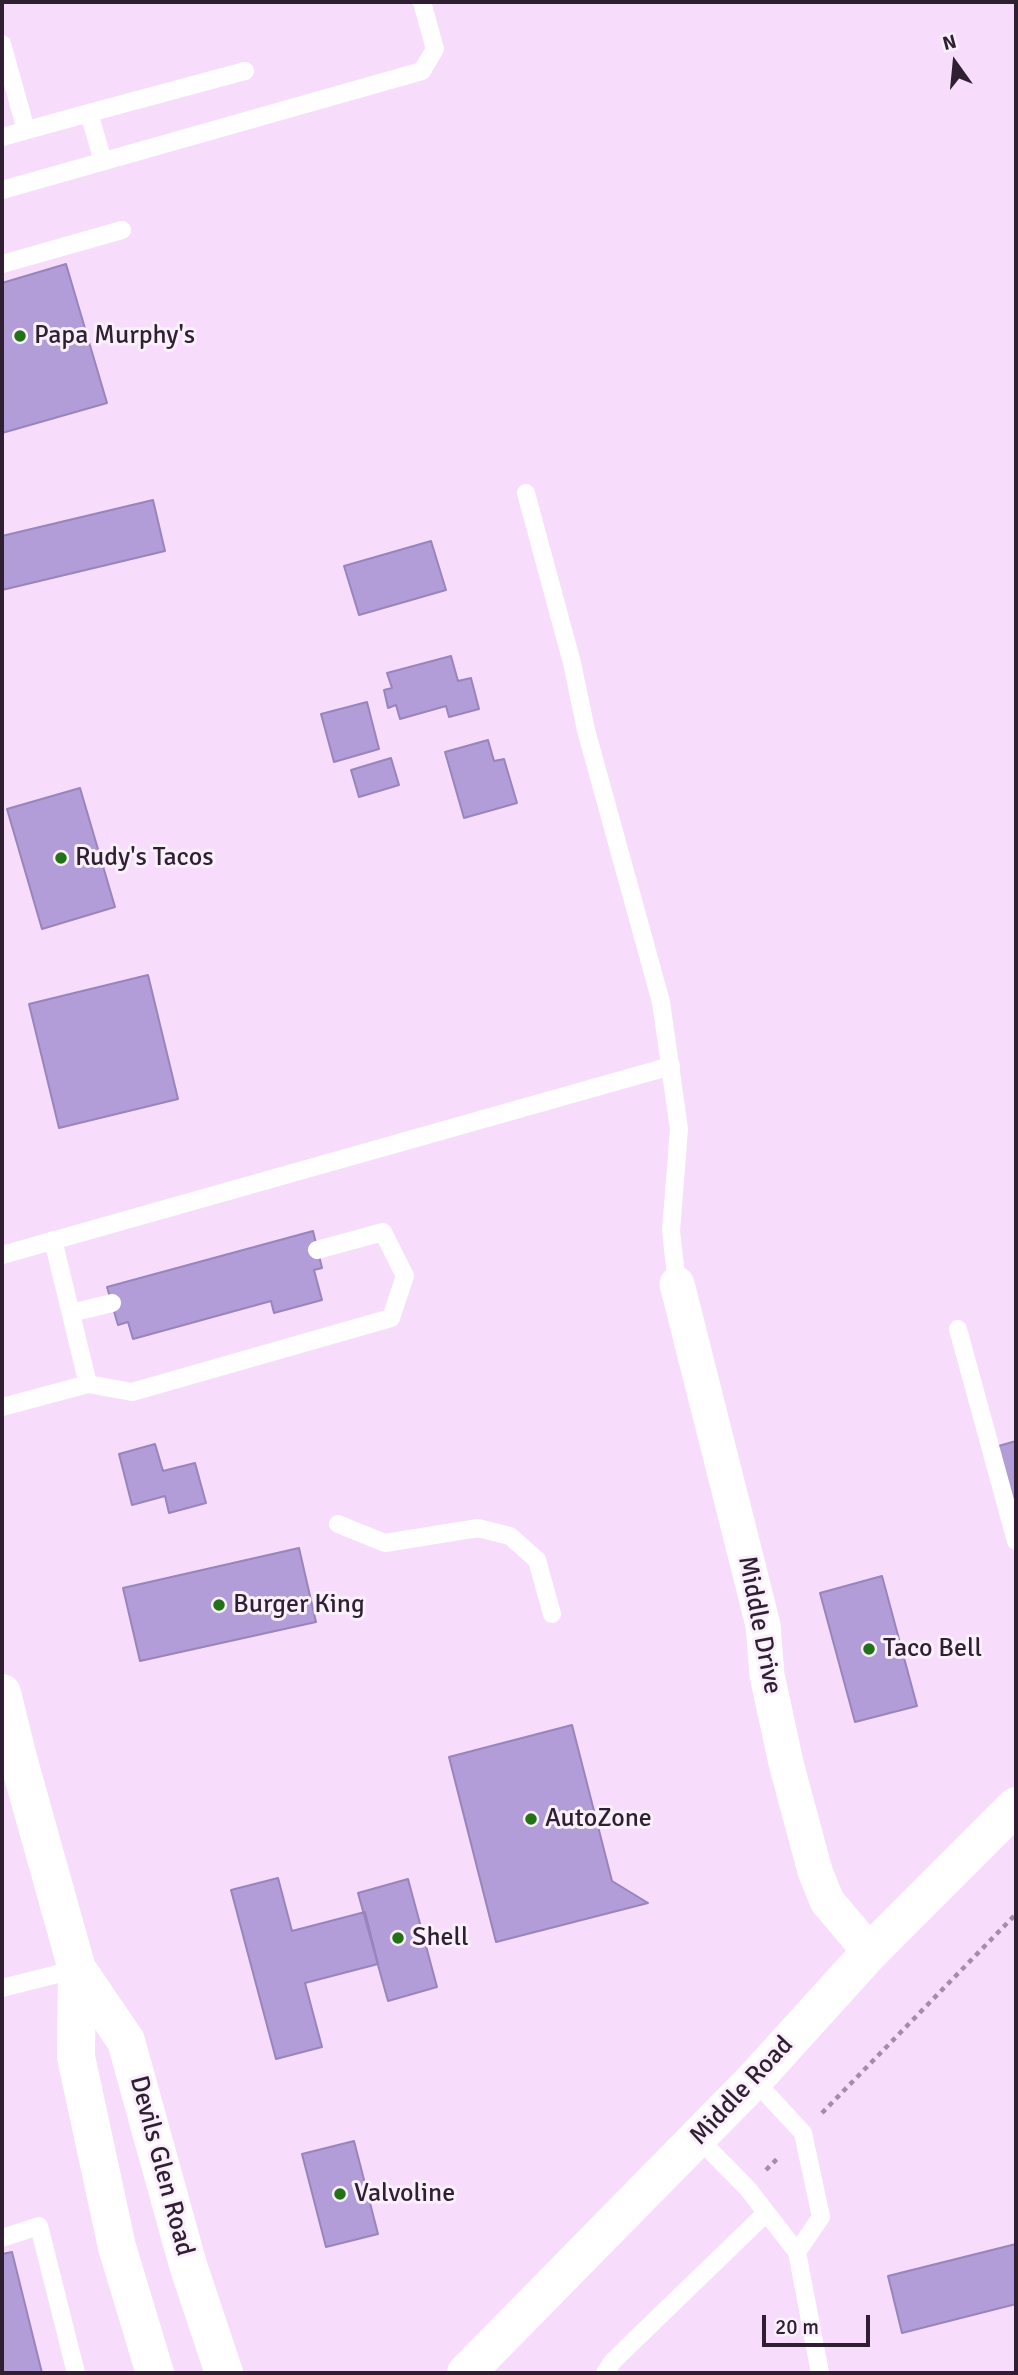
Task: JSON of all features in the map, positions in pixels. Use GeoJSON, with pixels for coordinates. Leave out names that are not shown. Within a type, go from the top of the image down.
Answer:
{"type":"FeatureCollection","features":[{"type":"Feature","properties":{"kind":"main road","name":"Devils Glen Road"},"geometry":{"type":"LineString","coordinates":[[2,1693],[77,1969],[76,2057],[117,2247],[155,2373]]}},
{"type":"Feature","properties":{"kind":"main road","name":"Middle Road"},"geometry":{"type":"LineString","coordinates":[[466,2373],[754,2080],[870,1952],[1016,1806]]}},
{"type":"Feature","properties":{"kind":"main road","name":"Devils Glen Road"},"geometry":{"type":"LineString","coordinates":[[77,1969],[126,2041],[188,2265],[225,2371]]}},
{"type":"Feature","properties":{"kind":"street","name":"Middle Drive"},"geometry":{"type":"LineString","coordinates":[[677,1284],[764,1625],[767,1675],[786,1763],[815,1871],[827,1901],[870,1952]]}},
{"type":"Feature","properties":{"kind":"lane"},"geometry":{"type":"LineString","coordinates":[[2,190],[422,71],[435,49],[422,2]]}},
{"type":"Feature","properties":{"kind":"lane"},"geometry":{"type":"LineString","coordinates":[[2,44],[26,130]]}},
{"type":"Feature","properties":{"kind":"lane"},"geometry":{"type":"LineString","coordinates":[[2,137],[245,71]]}},
{"type":"Feature","properties":{"kind":"lane"},"geometry":{"type":"LineString","coordinates":[[89,113],[103,161]]}},
{"type":"Feature","properties":{"kind":"lane"},"geometry":{"type":"LineString","coordinates":[[2,264],[122,230]]}},
{"type":"Feature","properties":{"kind":"lane"},"geometry":{"type":"LineString","coordinates":[[526,493],[572,663],[586,730],[661,1002],[679,1129],[671,1231],[677,1284]]}},
{"type":"Feature","properties":{"kind":"lane"},"geometry":{"type":"LineString","coordinates":[[2,1255],[671,1066]]}},
{"type":"Feature","properties":{"kind":"lane"},"geometry":{"type":"LineString","coordinates":[[2,1406],[89,1384],[132,1391],[391,1318],[405,1276],[383,1232],[317,1250]]}},
{"type":"Feature","properties":{"kind":"lane"},"geometry":{"type":"LineString","coordinates":[[53,1240],[89,1384]]}},
{"type":"Feature","properties":{"kind":"lane"},"geometry":{"type":"LineString","coordinates":[[71,1313],[111,1303]]}},
{"type":"Feature","properties":{"kind":"lane"},"geometry":{"type":"LineString","coordinates":[[958,1329],[1016,1541]]}},
{"type":"Feature","properties":{"kind":"lane"},"geometry":{"type":"LineString","coordinates":[[338,1524],[385,1543],[478,1528],[510,1536],[537,1560],[552,1614]]}},
{"type":"Feature","properties":{"kind":"lane"},"geometry":{"type":"LineString","coordinates":[[2,1988],[77,1969]]}},
{"type":"Feature","properties":{"kind":"lane"},"geometry":{"type":"LineString","coordinates":[[754,2080],[803,2133],[821,2217],[797,2252]]}},
{"type":"Feature","properties":{"kind":"lane"},"geometry":{"type":"LineString","coordinates":[[698,2138],[748,2189],[797,2252],[820,2373]]}},
{"type":"Feature","properties":{"kind":"lane"},"geometry":{"type":"LineString","coordinates":[[605,2373],[613,2361],[766,2213]]}},
{"type":"Feature","properties":{"kind":"lane"},"geometry":{"type":"LineString","coordinates":[[2,2238],[39,2226],[76,2373]]}},
{"type":"Feature","properties":{"kind":"building"},"geometry":{"type":"Polygon","coordinates":[[[66,264],[107,403],[2,433],[2,283],[66,264]]]}},
{"type":"Feature","properties":{"kind":"building"},"geometry":{"type":"Polygon","coordinates":[[[153,500],[165,551],[2,590],[2,536],[153,500]]]}},
{"type":"Feature","properties":{"kind":"building"},"geometry":{"type":"Polygon","coordinates":[[[431,541],[446,590],[359,615],[344,566],[431,541]]]}},
{"type":"Feature","properties":{"kind":"building"},"geometry":{"type":"Polygon","coordinates":[[[451,656],[458,681],[471,678],[479,709],[449,717],[446,706],[400,719],[396,705],[388,708],[384,690],[392,688],[387,673],[451,656]]]}},
{"type":"Feature","properties":{"kind":"building"},"geometry":{"type":"Polygon","coordinates":[[[367,702],[379,749],[334,762],[321,714],[367,702]]]}},
{"type":"Feature","properties":{"kind":"building"},"geometry":{"type":"Polygon","coordinates":[[[488,740],[494,761],[504,759],[517,803],[464,818],[445,752],[488,740]]]}},
{"type":"Feature","properties":{"kind":"building"},"geometry":{"type":"Polygon","coordinates":[[[391,758],[399,785],[359,797],[351,770],[391,758]]]}},
{"type":"Feature","properties":{"kind":"building","name":"Rudy's Tacos"},"geometry":{"type":"Polygon","coordinates":[[[80,788],[115,907],[42,929],[7,809],[80,788]]]}},
{"type":"Feature","properties":{"kind":"building"},"geometry":{"type":"Polygon","coordinates":[[[148,975],[178,1099],[59,1128],[29,1004],[148,975]]]}},
{"type":"Feature","properties":{"kind":"building"},"geometry":{"type":"Polygon","coordinates":[[[313,1231],[322,1268],[314,1270],[322,1300],[274,1313],[271,1301],[133,1339],[128,1322],[118,1325],[107,1287],[313,1231]]]}},
{"type":"Feature","properties":{"kind":"building"},"geometry":{"type":"Polygon","coordinates":[[[1016,1441],[1016,1523],[995,1447],[1016,1441]]]}},
{"type":"Feature","properties":{"kind":"building"},"geometry":{"type":"Polygon","coordinates":[[[155,1444],[163,1471],[195,1463],[206,1503],[169,1513],[165,1496],[132,1505],[119,1454],[155,1444]]]}},
{"type":"Feature","properties":{"kind":"building","name":"Burger King"},"geometry":{"type":"Polygon","coordinates":[[[299,1548],[316,1622],[140,1661],[123,1588],[299,1548]]]}},
{"type":"Feature","properties":{"kind":"building","name":"Taco Bell"},"geometry":{"type":"Polygon","coordinates":[[[882,1576],[917,1706],[855,1722],[820,1593],[882,1576]]]}},
{"type":"Feature","properties":{"kind":"building","name":"AutoZone"},"geometry":{"type":"Polygon","coordinates":[[[572,1725],[612,1881],[648,1903],[496,1942],[449,1757],[572,1725]]]}},
{"type":"Feature","properties":{"kind":"building","name":"Shell"},"geometry":{"type":"Polygon","coordinates":[[[278,1878],[292,1931],[365,1912],[378,1964],[305,1983],[322,2047],[276,2059],[231,1890],[278,1878]]]}},
{"type":"Feature","properties":{"kind":"building","name":"Shell"},"geometry":{"type":"Polygon","coordinates":[[[408,1879],[437,1987],[388,2001],[358,1893],[408,1879]]]}},
{"type":"Feature","properties":{"kind":"building","name":"Valvoline"},"geometry":{"type":"Polygon","coordinates":[[[354,2141],[378,2234],[326,2247],[302,2154],[354,2141]]]}},
{"type":"Feature","properties":{"kind":"building"},"geometry":{"type":"Polygon","coordinates":[[[1016,2244],[1016,2304],[902,2333],[888,2276],[1016,2244]]]}},
{"type":"Feature","properties":{"kind":"building"},"geometry":{"type":"Polygon","coordinates":[[[12,2252],[42,2373],[2,2373],[2,2254],[12,2252]]]}},
{"type":"Feature","properties":{"kind":"place","name":"Papa Murphy's"},"geometry":{"type":"Point","coordinates":[20,336]}},
{"type":"Feature","properties":{"kind":"place","name":"Rudy's Tacos"},"geometry":{"type":"Point","coordinates":[61,858]}},
{"type":"Feature","properties":{"kind":"place","name":"Burger King"},"geometry":{"type":"Point","coordinates":[219,1605]}},
{"type":"Feature","properties":{"kind":"place","name":"Taco Bell"},"geometry":{"type":"Point","coordinates":[869,1649]}},
{"type":"Feature","properties":{"kind":"place","name":"AutoZone"},"geometry":{"type":"Point","coordinates":[531,1819]}},
{"type":"Feature","properties":{"kind":"place","name":"Shell"},"geometry":{"type":"Point","coordinates":[398,1938]}},
{"type":"Feature","properties":{"kind":"place","name":"Valvoline"},"geometry":{"type":"Point","coordinates":[340,2194]}}]}
